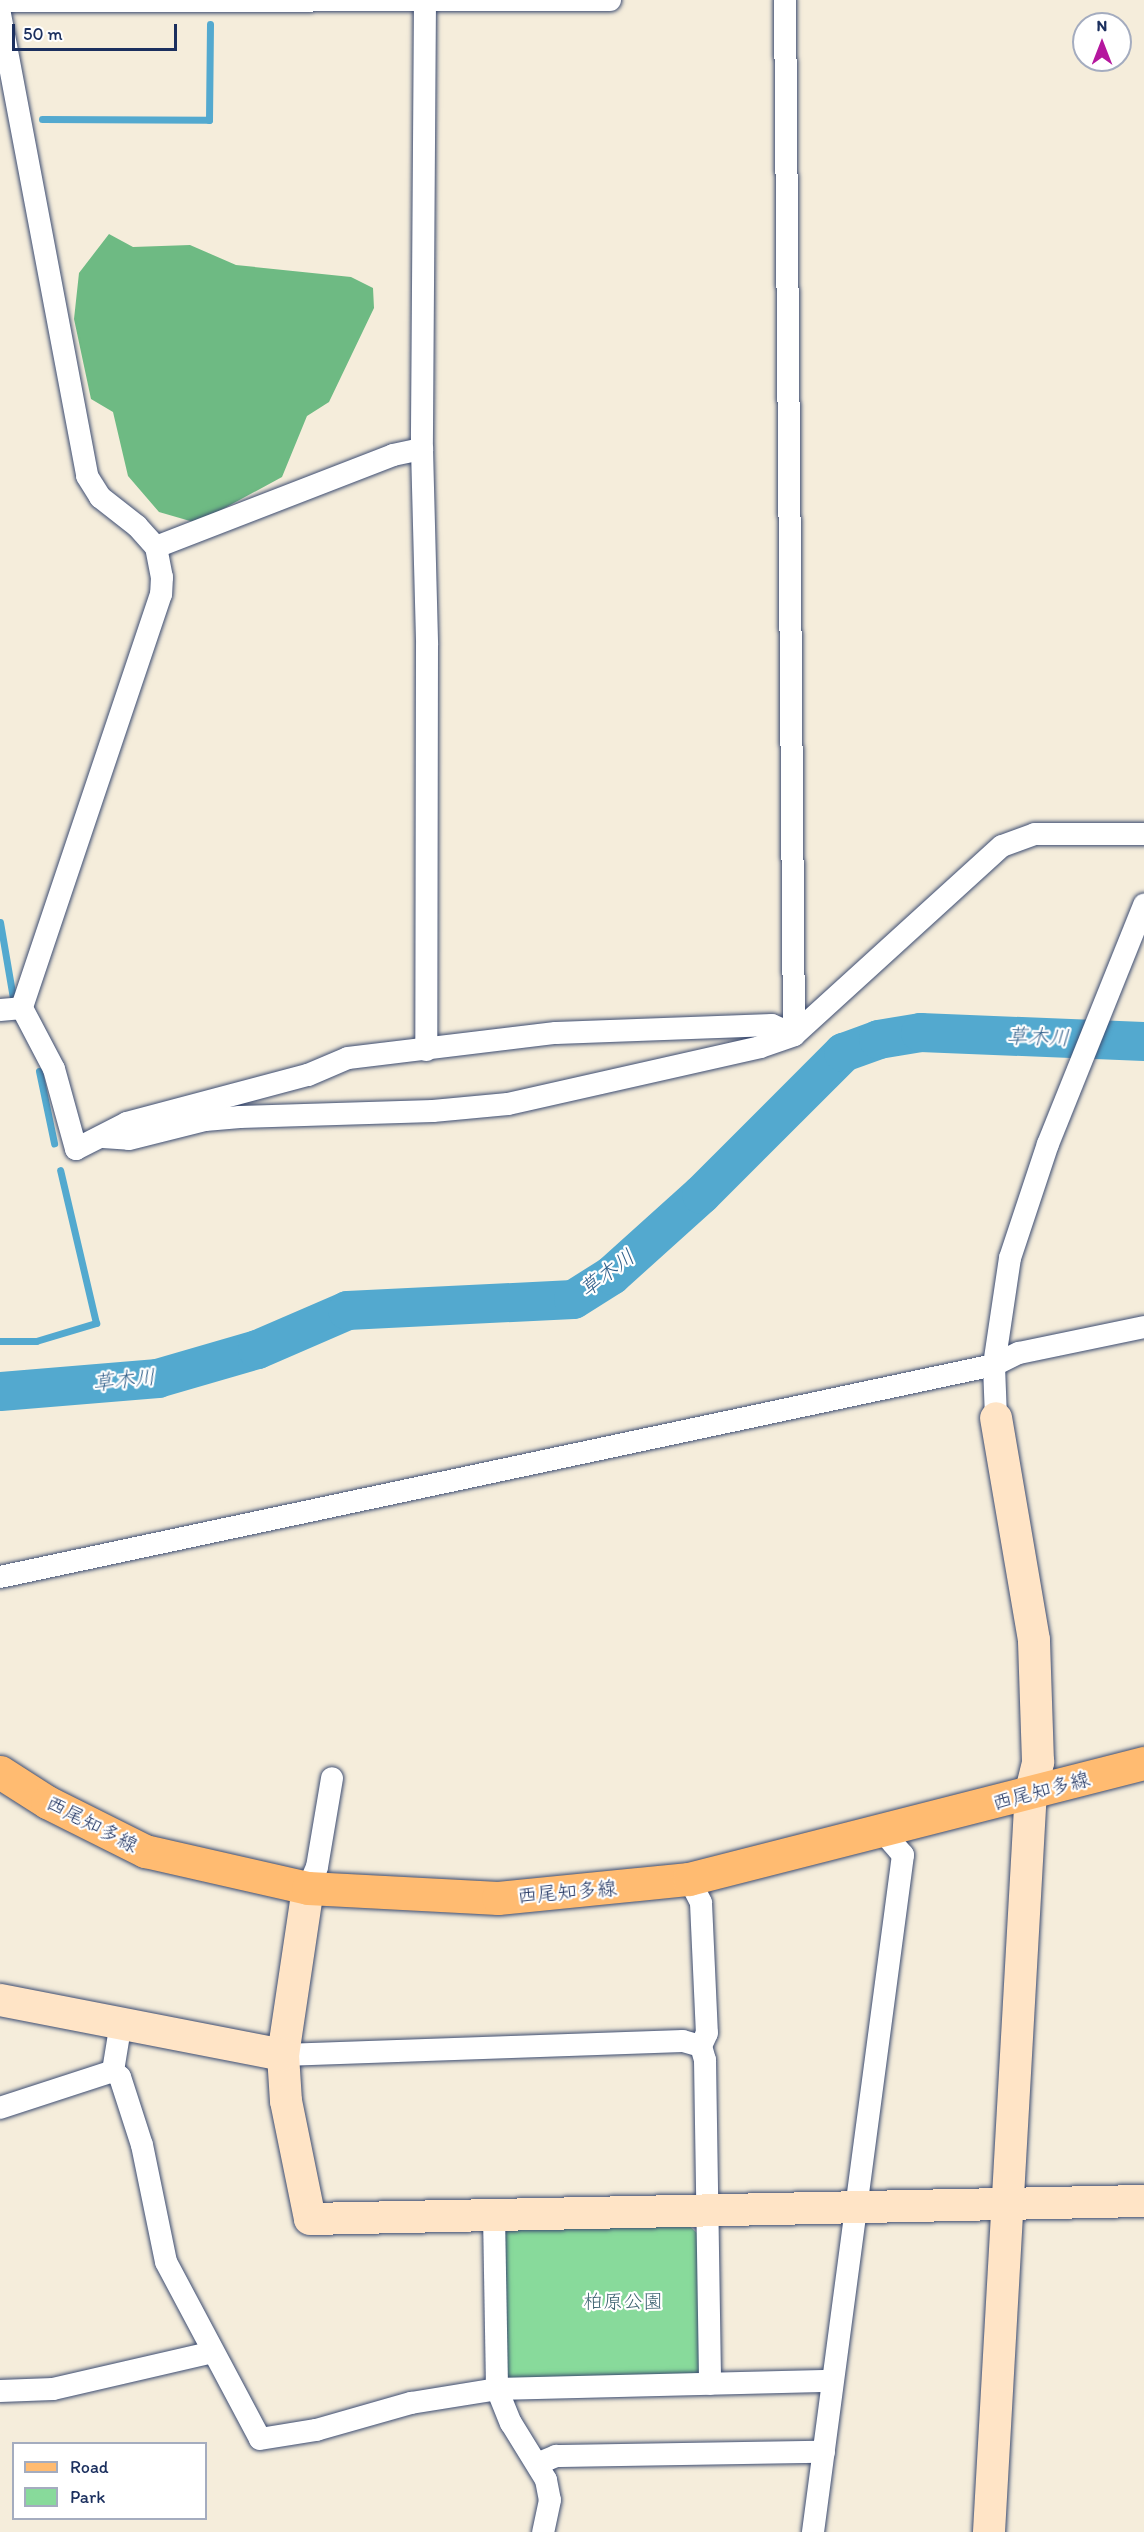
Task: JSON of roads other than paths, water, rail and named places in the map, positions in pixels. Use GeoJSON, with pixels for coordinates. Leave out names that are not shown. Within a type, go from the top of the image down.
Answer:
{"type":"FeatureCollection","features":[{"type":"Feature","properties":{"kind":"main road","name":"西尾知多線"},"geometry":{"type":"LineString","coordinates":[[0,1772],[47,1802],[145,1851],[308,1888],[426,1897],[498,1898],[689,1879],[1144,1763]]}},
{"type":"Feature","properties":{"kind":"street"},"geometry":{"type":"LineString","coordinates":[[425,0],[422,448],[427,645],[426,1050]]}},
{"type":"Feature","properties":{"kind":"street"},"geometry":{"type":"LineString","coordinates":[[0,1],[610,0]]}},
{"type":"Feature","properties":{"kind":"street"},"geometry":{"type":"LineString","coordinates":[[785,0],[794,1035]]}},
{"type":"Feature","properties":{"kind":"street"},"geometry":{"type":"LineString","coordinates":[[0,14],[87,476],[100,497],[137,526],[156,548],[162,577],[160,594],[11,1009],[54,1069],[76,1149],[127,1123],[308,1075],[348,1058],[556,1033],[772,1026],[794,1035]]}},
{"type":"Feature","properties":{"kind":"street"},"geometry":{"type":"LineString","coordinates":[[156,548],[393,455],[422,448]]}},
{"type":"Feature","properties":{"kind":"street"},"geometry":{"type":"LineString","coordinates":[[103,1137],[129,1139],[205,1120],[240,1117],[433,1111],[508,1104],[688,1066],[794,1035],[1002,846],[1035,834],[1144,834]]}},
{"type":"Feature","properties":{"kind":"street"},"geometry":{"type":"LineString","coordinates":[[989,2532],[1031,1791],[1038,1762],[1034,1640],[996,1418],[994,1365],[1010,1258],[1048,1144],[1087,1054],[1144,905]]}},
{"type":"Feature","properties":{"kind":"street"},"geometry":{"type":"LineString","coordinates":[[0,1577],[994,1365],[1019,1353],[1144,1327]]}},
{"type":"Feature","properties":{"kind":"street"},"geometry":{"type":"LineString","coordinates":[[332,1778],[317,1867],[308,1888],[284,2055],[286,2101],[310,2219],[707,2210],[855,2210],[1144,2201]]}},
{"type":"Feature","properties":{"kind":"street"},"geometry":{"type":"LineString","coordinates":[[813,2532],[903,1855],[882,1831]]}},
{"type":"Feature","properties":{"kind":"street"},"geometry":{"type":"LineString","coordinates":[[689,1879],[701,1904],[707,2033],[701,2046],[705,2060],[710,2384]]}},
{"type":"Feature","properties":{"kind":"street"},"geometry":{"type":"LineString","coordinates":[[0,2000],[284,2055],[683,2041],[701,2046]]}},
{"type":"Feature","properties":{"kind":"street"},"geometry":{"type":"LineString","coordinates":[[113,2071],[121,2022]]}},
{"type":"Feature","properties":{"kind":"street"},"geometry":{"type":"LineString","coordinates":[[113,2071],[120,2077],[142,2145],[166,2262],[260,2439],[316,2430],[411,2403],[497,2389],[832,2381]]}},
{"type":"Feature","properties":{"kind":"street"},"geometry":{"type":"LineString","coordinates":[[0,2108],[113,2071]]}},
{"type":"Feature","properties":{"kind":"street"},"geometry":{"type":"LineString","coordinates":[[494,2215],[497,2389],[511,2423],[546,2480],[550,2500],[543,2532]]}},
{"type":"Feature","properties":{"kind":"street"},"geometry":{"type":"LineString","coordinates":[[0,2391],[53,2389],[213,2352]]}},
{"type":"Feature","properties":{"kind":"street"},"geometry":{"type":"LineString","coordinates":[[537,2464],[556,2456],[824,2452]]}},
{"type":"Feature","properties":{"kind":"waterway"},"geometry":{"type":"LineString","coordinates":[[42,119],[209,120],[210,24]]}},
{"type":"Feature","properties":{"kind":"waterway"},"geometry":{"type":"LineString","coordinates":[[0,922],[13,998]]}},
{"type":"Feature","properties":{"kind":"waterway","name":"草木川"},"geometry":{"type":"LineString","coordinates":[[0,1391],[157,1378],[257,1349],[347,1310],[573,1299],[611,1275],[701,1194],[843,1052],[878,1039],[920,1032],[1144,1041]]}},
{"type":"Feature","properties":{"kind":"waterway"},"geometry":{"type":"LineString","coordinates":[[39,1071],[54,1143]]}},
{"type":"Feature","properties":{"kind":"waterway"},"geometry":{"type":"LineString","coordinates":[[0,1341],[36,1341],[96,1323],[60,1170]]}},
{"type":"Feature","properties":{"kind":"park label","name":"柏原公園"},"geometry":{"type":"Point","coordinates":[623,2301]}}]}
